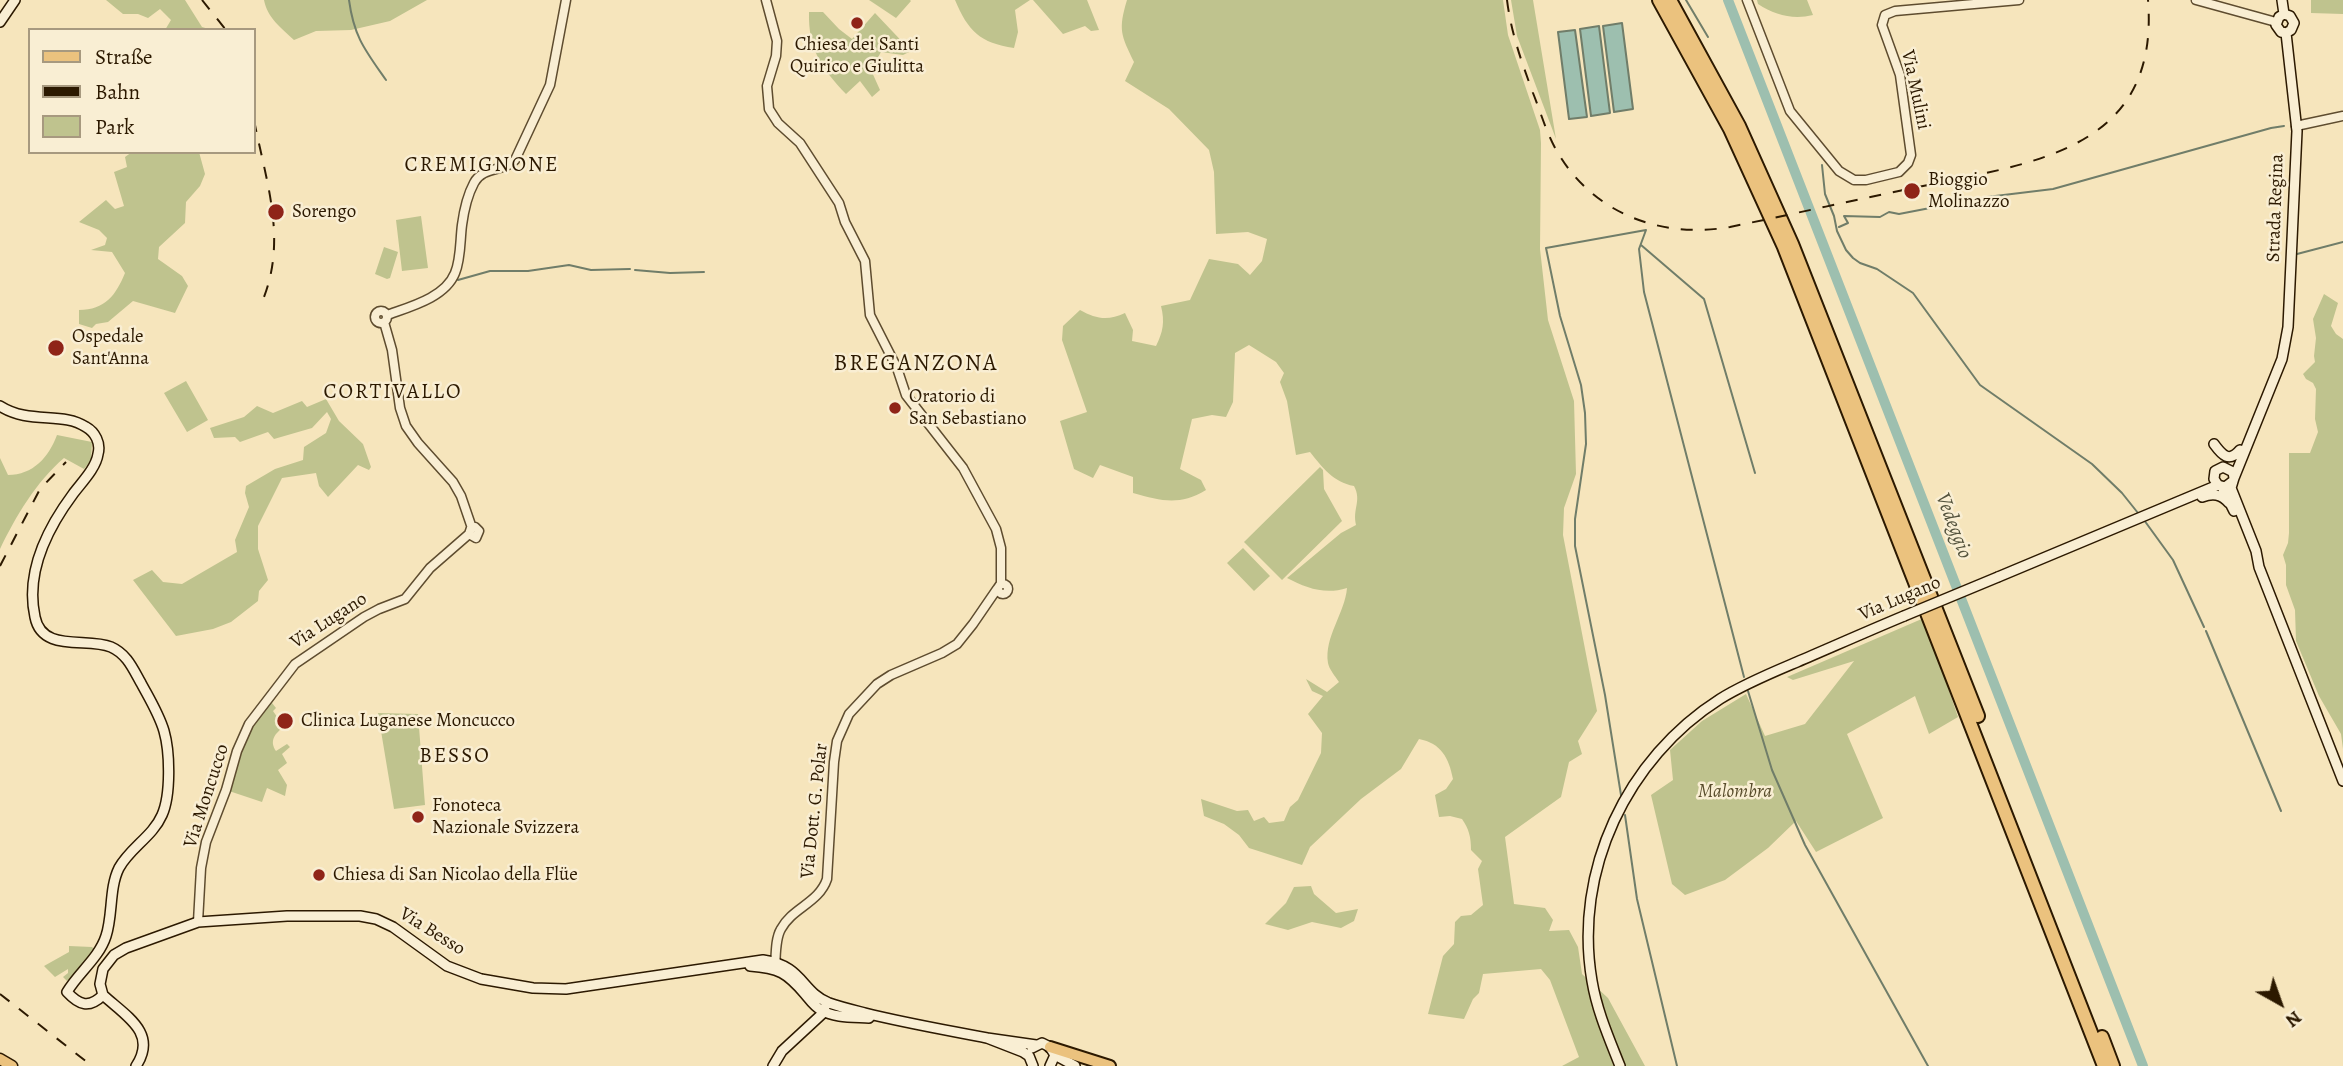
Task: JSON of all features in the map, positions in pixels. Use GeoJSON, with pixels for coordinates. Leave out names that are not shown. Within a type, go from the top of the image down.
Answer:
{"type":"FeatureCollection","features":[{"type":"Feature","properties":{"kind":"highway"},"geometry":{"type":"LineString","coordinates":[[1659,0],[1730,129],[1784,247],[2104,1066]]}},
{"type":"Feature","properties":{"kind":"highway"},"geometry":{"type":"LineString","coordinates":[[1670,0],[1733,116],[1792,244],[2113,1066]]}},
{"type":"Feature","properties":{"kind":"highway"},"geometry":{"type":"LineString","coordinates":[[1053,1051],[1110,1066]]}},
{"type":"Feature","properties":{"kind":"main road"},"geometry":{"type":"LineString","coordinates":[[0,22],[4,9],[15,0]]}},
{"type":"Feature","properties":{"kind":"main road"},"geometry":{"type":"LineString","coordinates":[[2282,0],[2284,14]]}},
{"type":"Feature","properties":{"kind":"main road"},"geometry":{"type":"LineString","coordinates":[[2284,14],[2290,16],[2294,23],[2293,28],[2286,33],[2278,30],[2276,22],[2284,14]]}},
{"type":"Feature","properties":{"kind":"main road","name":"Strada Regina"},"geometry":{"type":"LineString","coordinates":[[2233,480],[2284,352],[2288,327],[2297,126],[2286,33]]}},
{"type":"Feature","properties":{"kind":"main road","name":"Strada Regina"},"geometry":{"type":"LineString","coordinates":[[2225,467],[2240,450],[2272,384]]}},
{"type":"Feature","properties":{"kind":"main road"},"geometry":{"type":"LineString","coordinates":[[2259,567],[2238,497],[2237,484],[2262,420],[2265,404]]}},
{"type":"Feature","properties":{"kind":"main road"},"geometry":{"type":"LineString","coordinates":[[0,406],[23,417],[74,421],[92,431],[99,446],[98,456],[55,520],[35,567],[33,600],[36,621],[43,633],[52,639],[95,642],[123,654],[155,708],[164,732],[167,795],[162,817],[118,869],[109,927],[102,946],[66,992],[85,1005],[93,1003],[103,995],[142,1034],[145,1047],[136,1066]]}},
{"type":"Feature","properties":{"kind":"main road"},"geometry":{"type":"LineString","coordinates":[[2214,444],[2221,454],[2227,457],[2240,450]]}},
{"type":"Feature","properties":{"kind":"main road"},"geometry":{"type":"LineString","coordinates":[[2248,531],[2232,490],[2231,470],[2225,467],[2217,469],[2218,483],[2259,567],[2343,781]]}},
{"type":"Feature","properties":{"kind":"main road"},"geometry":{"type":"LineString","coordinates":[[2141,516],[2202,487],[2218,483],[2228,486],[2233,480]]}},
{"type":"Feature","properties":{"kind":"main road","name":"Via Lugano"},"geometry":{"type":"LineString","coordinates":[[1620,1066],[1595,995],[1589,926],[1591,899],[1611,823],[1653,757],[1676,732],[1723,697],[1756,680],[2218,483]]}},
{"type":"Feature","properties":{"kind":"main road"},"geometry":{"type":"LineString","coordinates":[[2160,509],[2212,494],[2222,496],[2232,507]]}},
{"type":"Feature","properties":{"kind":"main road","name":"Via Besso"},"geometry":{"type":"LineString","coordinates":[[103,995],[100,984],[102,972],[114,955],[126,948],[198,922],[262,917],[370,917],[393,927],[447,965],[481,979],[546,990],[587,987],[756,961],[775,965]]}},
{"type":"Feature","properties":{"kind":"main road"},"geometry":{"type":"LineString","coordinates":[[775,965],[794,971],[826,1007],[987,1038],[1036,1045],[1042,1043],[1075,1066]]}},
{"type":"Feature","properties":{"kind":"main road"},"geometry":{"type":"LineString","coordinates":[[773,1066],[782,1051],[826,1007]]}},
{"type":"Feature","properties":{"kind":"main road"},"geometry":{"type":"LineString","coordinates":[[987,1038],[1029,1056]]}},
{"type":"Feature","properties":{"kind":"main road"},"geometry":{"type":"LineString","coordinates":[[1033,1066],[1029,1056],[1036,1045]]}},
{"type":"Feature","properties":{"kind":"main road"},"geometry":{"type":"LineString","coordinates":[[1053,1051],[1051,1066],[1059,1066]]}},
{"type":"Feature","properties":{"kind":"main road"},"geometry":{"type":"LineString","coordinates":[[0,1059],[12,1066]]}},
{"type":"Feature","properties":{"kind":"street","name":"Via Lugano"},"geometry":{"type":"LineString","coordinates":[[274,689],[302,658],[379,608],[405,599],[430,568],[471,531],[461,496],[453,482],[406,426],[400,408],[385,319],[424,301],[448,284],[457,267],[464,208],[474,182],[482,174],[510,165],[515,159],[550,85],[566,0]]}},
{"type":"Feature","properties":{"kind":"street","name":"Via Dott. G. Polar"},"geometry":{"type":"LineString","coordinates":[[766,0],[777,41],[776,56],[767,86],[768,106],[778,123],[800,144],[839,203],[845,222],[865,261],[870,315],[897,368],[906,395],[963,468],[996,529],[1001,548],[999,586],[965,636],[936,656],[891,675],[877,684],[852,710],[837,741],[827,879],[818,896],[782,926],[775,965]]}},
{"type":"Feature","properties":{"kind":"street","name":"Via Mulini"},"geometry":{"type":"LineString","coordinates":[[1747,0],[1785,100],[1794,116],[1839,172],[1849,178],[1861,180],[1899,172],[1908,163],[1911,155],[1899,75],[1881,23],[1885,15],[1895,11],[2019,0]]}},
{"type":"Feature","properties":{"kind":"street"},"geometry":{"type":"LineString","coordinates":[[2196,0],[2276,22]]}},
{"type":"Feature","properties":{"kind":"street"},"geometry":{"type":"LineString","coordinates":[[2297,126],[2343,116]]}},
{"type":"Feature","properties":{"kind":"street","name":"Via Moncucco"},"geometry":{"type":"LineString","coordinates":[[198,922],[201,867],[206,842],[249,724],[274,689]]}},
{"type":"Feature","properties":{"kind":"green space"},"geometry":{"type":"Polygon","coordinates":[[[106,0],[185,0],[202,27],[205,28],[166,28],[171,20],[160,9],[148,18],[138,14],[123,14],[106,0]]]}},
{"type":"Feature","properties":{"kind":"green space"},"geometry":{"type":"Polygon","coordinates":[[[264,0],[427,0],[390,21],[351,30],[316,31],[294,40],[271,17],[264,0]]]}},
{"type":"Feature","properties":{"kind":"green space"},"geometry":{"type":"Polygon","coordinates":[[[869,0],[910,0],[911,1],[896,18],[869,0]]]}},
{"type":"Feature","properties":{"kind":"green space"},"geometry":{"type":"Polygon","coordinates":[[[955,0],[1030,0],[1015,10],[1018,32],[1014,48],[992,43],[977,34],[965,20],[955,0]]]}},
{"type":"Feature","properties":{"kind":"green space"},"geometry":{"type":"Polygon","coordinates":[[[1033,0],[1087,0],[1099,30],[1091,31],[1085,26],[1063,34],[1033,0]]]}},
{"type":"Feature","properties":{"kind":"green space"},"geometry":{"type":"Polygon","coordinates":[[[1127,0],[1503,0],[1508,35],[1540,130],[1540,249],[1548,320],[1574,401],[1576,474],[1564,508],[1563,535],[1597,711],[1578,741],[1582,754],[1569,762],[1561,797],[1505,837],[1514,904],[1545,908],[1553,920],[1549,931],[1569,930],[1578,947],[1582,974],[1608,998],[1645,1066],[1562,1066],[1579,1057],[1550,980],[1541,969],[1483,974],[1479,993],[1473,999],[1464,1019],[1428,1014],[1443,956],[1454,944],[1455,922],[1461,916],[1471,915],[1483,905],[1478,869],[1482,861],[1471,850],[1466,826],[1462,819],[1439,817],[1435,795],[1446,789],[1453,779],[1446,758],[1433,744],[1419,739],[1401,769],[1361,799],[1310,847],[1302,865],[1249,848],[1239,835],[1224,824],[1204,816],[1201,799],[1237,811],[1248,810],[1254,821],[1264,817],[1269,823],[1284,821],[1290,807],[1298,800],[1321,753],[1322,733],[1308,714],[1323,696],[1312,691],[1306,679],[1327,692],[1339,682],[1329,665],[1328,653],[1347,588],[1331,591],[1316,589],[1287,578],[1341,533],[1356,525],[1357,496],[1354,486],[1334,478],[1310,452],[1296,455],[1287,401],[1280,382],[1284,373],[1276,362],[1249,345],[1235,353],[1233,402],[1226,417],[1212,415],[1192,419],[1180,469],[1201,480],[1206,490],[1179,500],[1162,500],[1133,493],[1133,477],[1100,465],[1093,478],[1074,469],[1060,421],[1087,412],[1062,340],[1063,326],[1080,310],[1102,318],[1125,313],[1133,330],[1132,341],[1156,346],[1163,327],[1161,306],[1190,300],[1209,259],[1238,264],[1250,275],[1262,261],[1267,239],[1248,232],[1216,234],[1214,172],[1209,150],[1169,109],[1125,81],[1134,62],[1122,32],[1127,0]]]}},
{"type":"Feature","properties":{"kind":"green space"},"geometry":{"type":"Polygon","coordinates":[[[1511,0],[1533,0],[1556,139],[1517,36],[1511,0]]]}},
{"type":"Feature","properties":{"kind":"green space"},"geometry":{"type":"Polygon","coordinates":[[[1757,0],[1807,0],[1813,15],[1784,16],[1764,8],[1757,0]]]}},
{"type":"Feature","properties":{"kind":"green space"},"geometry":{"type":"Polygon","coordinates":[[[2311,0],[2343,0],[2343,14],[2311,13],[2311,0]]]}},
{"type":"Feature","properties":{"kind":"green space"},"geometry":{"type":"Polygon","coordinates":[[[809,12],[823,12],[852,39],[875,13],[911,51],[903,55],[881,52],[871,70],[880,90],[872,97],[860,81],[846,94],[818,57],[811,36],[809,12]]]}},
{"type":"Feature","properties":{"kind":"green space"},"geometry":{"type":"Polygon","coordinates":[[[129,154],[200,154],[205,174],[200,186],[186,202],[185,223],[159,247],[158,259],[182,276],[188,286],[175,313],[133,301],[108,322],[96,324],[92,328],[79,324],[79,310],[96,307],[108,300],[125,273],[112,252],[91,250],[105,245],[107,238],[99,230],[79,222],[106,200],[115,209],[124,206],[114,172],[127,167],[125,157],[129,154]]]}},
{"type":"Feature","properties":{"kind":"green space"},"geometry":{"type":"Polygon","coordinates":[[[421,216],[428,268],[402,271],[396,220],[421,216]]]}},
{"type":"Feature","properties":{"kind":"green space"},"geometry":{"type":"Polygon","coordinates":[[[384,247],[398,252],[390,278],[387,279],[375,274],[384,247]]]}},
{"type":"Feature","properties":{"kind":"green space"},"geometry":{"type":"Polygon","coordinates":[[[2324,294],[2338,303],[2331,326],[2343,339],[2343,749],[2341,734],[2319,696],[2296,641],[2295,610],[2286,585],[2283,555],[2289,533],[2289,453],[2310,453],[2318,432],[2315,419],[2316,389],[2303,374],[2315,362],[2316,338],[2313,319],[2324,294]]]}},
{"type":"Feature","properties":{"kind":"green space"},"geometry":{"type":"Polygon","coordinates":[[[186,381],[208,420],[187,432],[164,393],[186,381]]]}},
{"type":"Feature","properties":{"kind":"green space"},"geometry":{"type":"Polygon","coordinates":[[[326,399],[339,421],[363,444],[371,467],[369,470],[358,465],[328,497],[319,486],[316,473],[282,478],[258,526],[258,549],[268,580],[259,591],[258,601],[231,622],[213,629],[176,636],[133,580],[152,570],[163,582],[182,584],[237,552],[235,540],[249,507],[246,486],[275,469],[303,460],[304,447],[326,433],[331,419],[327,412],[312,428],[274,439],[268,432],[240,442],[235,437],[214,438],[210,428],[244,417],[257,406],[273,413],[302,401],[307,407],[326,399]]]}},
{"type":"Feature","properties":{"kind":"green space"},"geometry":{"type":"Polygon","coordinates":[[[57,435],[92,442],[91,460],[84,469],[64,458],[54,467],[28,500],[0,549],[0,458],[8,475],[25,472],[45,457],[57,435]]]}},
{"type":"Feature","properties":{"kind":"green space"},"geometry":{"type":"Polygon","coordinates":[[[1320,467],[1323,470],[1324,489],[1342,521],[1282,580],[1244,542],[1320,467]]]}},
{"type":"Feature","properties":{"kind":"green space"},"geometry":{"type":"Polygon","coordinates":[[[1243,548],[1270,576],[1254,591],[1227,563],[1243,548]]]}},
{"type":"Feature","properties":{"kind":"green space","name":"Malombra"},"geometry":{"type":"Polygon","coordinates":[[[1924,618],[1958,717],[1929,734],[1915,696],[1847,734],[1883,818],[1816,852],[1796,821],[1768,848],[1725,880],[1685,895],[1672,884],[1651,795],[1673,780],[1670,750],[1702,721],[1746,694],[1765,736],[1805,724],[1854,661],[1793,680],[1787,677],[1924,618]]]}},
{"type":"Feature","properties":{"kind":"green space"},"geometry":{"type":"Polygon","coordinates":[[[281,688],[272,703],[276,708],[273,711],[284,727],[276,735],[273,744],[276,751],[287,744],[290,747],[282,754],[287,763],[278,770],[287,785],[285,796],[267,788],[262,802],[226,790],[249,724],[281,688]]]}},
{"type":"Feature","properties":{"kind":"green space"},"geometry":{"type":"Polygon","coordinates":[[[378,713],[418,714],[425,805],[394,809],[378,713]]]}},
{"type":"Feature","properties":{"kind":"green space"},"geometry":{"type":"Polygon","coordinates":[[[1311,886],[1314,894],[1336,913],[1358,909],[1354,921],[1341,928],[1312,922],[1288,930],[1265,924],[1286,903],[1294,887],[1311,886]]]}},
{"type":"Feature","properties":{"kind":"green space"},"geometry":{"type":"Polygon","coordinates":[[[69,946],[94,949],[67,981],[63,977],[68,973],[68,969],[55,977],[44,966],[69,952],[69,946]]]}},
{"type":"Feature","properties":{"kind":"shaded area"},"geometry":{"type":"Polygon","coordinates":[[[1622,23],[1633,109],[1614,112],[1603,26],[1622,23]]]}},
{"type":"Feature","properties":{"kind":"shaded area"},"geometry":{"type":"Polygon","coordinates":[[[1599,26],[1610,113],[1591,116],[1580,29],[1599,26]]]}},
{"type":"Feature","properties":{"kind":"shaded area"},"geometry":{"type":"Polygon","coordinates":[[[1575,30],[1587,117],[1569,119],[1558,32],[1575,30]]]}},
{"type":"Feature","properties":{"kind":"waterway"},"geometry":{"type":"LineString","coordinates":[[349,0],[354,24],[362,43],[386,80]]}},
{"type":"Feature","properties":{"kind":"waterway"},"geometry":{"type":"LineString","coordinates":[[1686,0],[1708,37]]}},
{"type":"Feature","properties":{"kind":"waterway","name":"Vedeggio"},"geometry":{"type":"LineString","coordinates":[[1728,0],[2143,1066]]}},
{"type":"Feature","properties":{"kind":"waterway"},"geometry":{"type":"LineString","coordinates":[[1839,227],[1848,223],[1844,216],[1880,217],[1889,212],[1899,214],[1987,197],[2053,189],[2284,126]]}},
{"type":"Feature","properties":{"kind":"waterway"},"geometry":{"type":"LineString","coordinates":[[1822,165],[1825,194],[1837,231],[1853,258],[1877,269],[1913,293],[1980,385],[2092,464],[2138,513]]}},
{"type":"Feature","properties":{"kind":"waterway"},"geometry":{"type":"LineString","coordinates":[[1621,795],[1605,695],[1575,546],[1575,519],[1586,444],[1585,413],[1581,385],[1560,316],[1546,248],[1646,230],[1639,249],[1644,292],[1744,677]]}},
{"type":"Feature","properties":{"kind":"waterway"},"geometry":{"type":"LineString","coordinates":[[2297,254],[2343,242]]}},
{"type":"Feature","properties":{"kind":"waterway"},"geometry":{"type":"LineString","coordinates":[[1641,245],[1704,299],[1755,473]]}},
{"type":"Feature","properties":{"kind":"waterway"},"geometry":{"type":"LineString","coordinates":[[458,280],[490,271],[528,271],[569,265],[591,270],[630,269]]}},
{"type":"Feature","properties":{"kind":"waterway"},"geometry":{"type":"LineString","coordinates":[[635,270],[704,272]]}},
{"type":"Feature","properties":{"kind":"waterway"},"geometry":{"type":"LineString","coordinates":[[2144,520],[2173,560],[2204,627]]}},
{"type":"Feature","properties":{"kind":"waterway"},"geometry":{"type":"LineString","coordinates":[[2206,631],[2281,811]]}},
{"type":"Feature","properties":{"kind":"waterway"},"geometry":{"type":"LineString","coordinates":[[1748,691],[1772,770],[1805,845],[1928,1066]]}},
{"type":"Feature","properties":{"kind":"waterway"},"geometry":{"type":"LineString","coordinates":[[1625,815],[1637,899],[1677,1066]]}},
{"type":"Feature","properties":{"kind":"railway"},"geometry":{"type":"LineString","coordinates":[[202,0],[224,28]]}},
{"type":"Feature","properties":{"kind":"railway"},"geometry":{"type":"LineString","coordinates":[[1507,0],[1517,48],[1544,124],[1558,153],[1573,174],[1590,192],[1632,217],[1655,225],[1705,230],[2004,169],[2044,157],[2080,141],[2111,119],[2133,90],[2146,50],[2148,0]]}},
{"type":"Feature","properties":{"kind":"railway"},"geometry":{"type":"LineString","coordinates":[[256,129],[269,188],[274,234],[270,279],[262,302]]}},
{"type":"Feature","properties":{"kind":"railway"},"geometry":{"type":"LineString","coordinates":[[0,566],[40,489],[66,462]]}},
{"type":"Feature","properties":{"kind":"railway"},"geometry":{"type":"LineString","coordinates":[[0,994],[92,1066]]}},
{"type":"Feature","properties":{"kind":"place","name":"Chiesa dei Santi Quirico e Giulitta"},"geometry":{"type":"Point","coordinates":[857,23]}},
{"type":"Feature","properties":{"kind":"place","name":"Bioggio Molinazzo"},"geometry":{"type":"Point","coordinates":[1912,191]}},
{"type":"Feature","properties":{"kind":"place","name":"Sorengo"},"geometry":{"type":"Point","coordinates":[276,212]}},
{"type":"Feature","properties":{"kind":"place","name":"Ospedale Sant'Anna"},"geometry":{"type":"Point","coordinates":[56,348]}},
{"type":"Feature","properties":{"kind":"place","name":"Oratorio di San Sebastiano"},"geometry":{"type":"Point","coordinates":[895,408]}},
{"type":"Feature","properties":{"kind":"place","name":"Clinica Luganese Moncucco"},"geometry":{"type":"Point","coordinates":[285,721]}},
{"type":"Feature","properties":{"kind":"place","name":"Fonoteca Nazionale Svizzera"},"geometry":{"type":"Point","coordinates":[418,817]}},
{"type":"Feature","properties":{"kind":"place","name":"Chiesa di San Nicolao della Flüe"},"geometry":{"type":"Point","coordinates":[319,875]}},
{"type":"Feature","properties":{"kind":"district","name":"CREMIGNONE"},"geometry":{"type":"Point","coordinates":[482,166]}},
{"type":"Feature","properties":{"kind":"district","name":"BREGANZONA"},"geometry":{"type":"Point","coordinates":[916,364]}},
{"type":"Feature","properties":{"kind":"district","name":"CORTIVALLO"},"geometry":{"type":"Point","coordinates":[393,393]}},
{"type":"Feature","properties":{"kind":"district","name":"BESSO"},"geometry":{"type":"Point","coordinates":[455,757]}}]}
